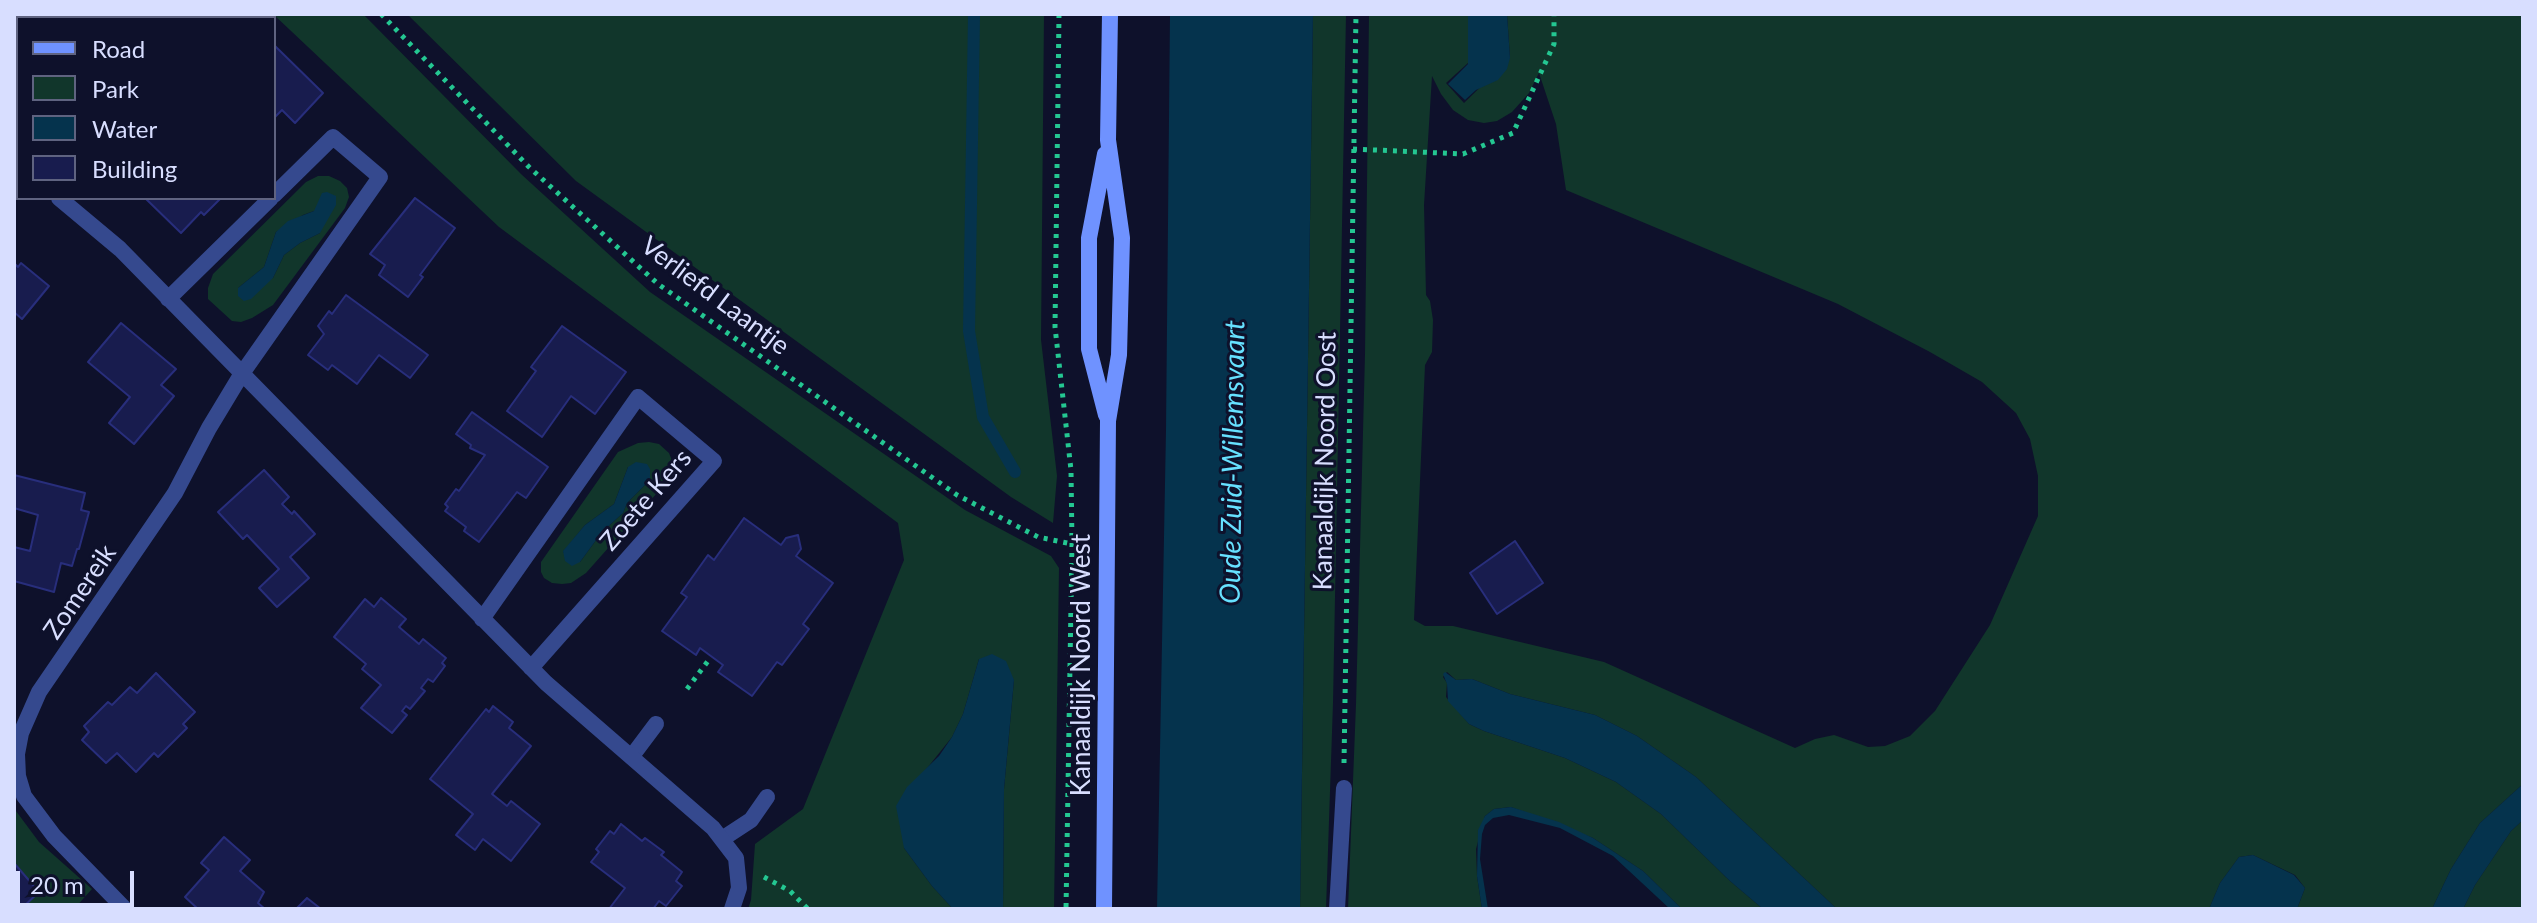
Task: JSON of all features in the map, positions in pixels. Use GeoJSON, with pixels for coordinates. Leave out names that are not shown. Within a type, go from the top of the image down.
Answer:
{"type":"FeatureCollection","features":[{"type":"Feature","properties":{"kind":"main road","name":"Kanaaldijk Noord West"},"geometry":{"type":"LineString","coordinates":[[1104,909],[1108,421],[1119,355],[1122,238],[1108,140],[1110,14]]}},
{"type":"Feature","properties":{"kind":"main road","name":"Kanaaldijk Noord West"},"geometry":{"type":"LineString","coordinates":[[1108,140],[1089,238],[1089,349],[1108,421]]}},
{"type":"Feature","properties":{"kind":"street"},"geometry":{"type":"LineString","coordinates":[[241,375],[380,177],[333,137],[276,194]]}},
{"type":"Feature","properties":{"kind":"street"},"geometry":{"type":"LineString","coordinates":[[61,200],[120,249],[531,668],[682,799],[722,839],[736,858],[739,888],[732,909]]}},
{"type":"Feature","properties":{"kind":"street"},"geometry":{"type":"LineString","coordinates":[[168,299],[270,200]]}},
{"type":"Feature","properties":{"kind":"street","name":"Zomereik"},"geometry":{"type":"LineString","coordinates":[[125,909],[54,836],[24,796],[18,776],[17,754],[21,733],[39,692],[175,493],[241,375]]}},
{"type":"Feature","properties":{"kind":"street","name":"Zoete Kers"},"geometry":{"type":"LineString","coordinates":[[482,619],[638,397],[714,461],[531,668]]}},
{"type":"Feature","properties":{"kind":"street"},"geometry":{"type":"LineString","coordinates":[[632,756],[656,724]]}},
{"type":"Feature","properties":{"kind":"street"},"geometry":{"type":"LineString","coordinates":[[1337,909],[1344,788]]}},
{"type":"Feature","properties":{"kind":"street"},"geometry":{"type":"LineString","coordinates":[[722,839],[751,820],[767,797]]}},
{"type":"Feature","properties":{"kind":"path","name":"Verliefd Laantje"},"geometry":{"type":"LineString","coordinates":[[381,14],[529,167],[658,284],[957,495],[1038,537],[1072,544]]}},
{"type":"Feature","properties":{"kind":"path"},"geometry":{"type":"LineString","coordinates":[[1057,125],[1059,14]]}},
{"type":"Feature","properties":{"kind":"path","name":"Kanaaldijk Noord Oost"},"geometry":{"type":"LineString","coordinates":[[1344,788],[1356,14]]}},
{"type":"Feature","properties":{"kind":"path"},"geometry":{"type":"LineString","coordinates":[[1353,149],[1463,154],[1513,133],[1554,44],[1554,14]]}},
{"type":"Feature","properties":{"kind":"path","name":"Kanaaldijk Noord West"},"geometry":{"type":"LineString","coordinates":[[1066,909],[1072,544]]}},
{"type":"Feature","properties":{"kind":"path"},"geometry":{"type":"LineString","coordinates":[[687,689],[711,657]]}},
{"type":"Feature","properties":{"kind":"path"},"geometry":{"type":"LineString","coordinates":[[738,873],[764,877],[778,883],[808,909]]}},
{"type":"Feature","properties":{"kind":"green space"},"geometry":{"type":"Polygon","coordinates":[[[273,14],[363,14],[521,174],[650,292],[965,510],[1051,556],[1059,568],[1054,909],[1003,909],[1004,789],[1014,680],[979,659],[963,714],[952,737],[924,772],[904,848],[953,909],[748,909],[755,844],[803,809],[904,560],[898,523],[499,227],[273,14]]]}},
{"type":"Feature","properties":{"kind":"green space"},"geometry":{"type":"Polygon","coordinates":[[[407,14],[1044,14],[1041,340],[1057,476],[1053,523],[1011,497],[576,181],[407,14]]]}},
{"type":"Feature","properties":{"kind":"green space"},"geometry":{"type":"Polygon","coordinates":[[[1313,14],[1346,14],[1326,909],[1300,909],[1313,14]]]}},
{"type":"Feature","properties":{"kind":"green space"},"geometry":{"type":"Polygon","coordinates":[[[1369,14],[1468,14],[1468,63],[1446,83],[1464,103],[1510,58],[1507,14],[2523,14],[2523,784],[2480,823],[2451,869],[2432,909],[2297,909],[2305,888],[2295,875],[2253,855],[2239,857],[2220,883],[2209,909],[1837,909],[1696,777],[1637,736],[1595,715],[1510,694],[1472,679],[1456,680],[1447,672],[1443,677],[1447,683],[1446,697],[1469,724],[1565,758],[1616,782],[1661,814],[1763,909],[1682,909],[1643,871],[1593,838],[1511,807],[1494,809],[1485,816],[1476,849],[1482,909],[1348,909],[1365,354],[1369,14]],[[1539,73],[1529,93],[1512,112],[1497,121],[1484,123],[1468,120],[1453,110],[1432,76],[1424,205],[1426,295],[1433,320],[1432,352],[1425,365],[1414,620],[1425,626],[1453,626],[1604,662],[1795,748],[1834,735],[1868,747],[1885,746],[1910,736],[1935,711],[1990,625],[2038,516],[2038,476],[2030,439],[2016,413],[1982,382],[1838,304],[1566,190],[1556,124],[1539,73]]]}},
{"type":"Feature","properties":{"kind":"green space"},"geometry":{"type":"Polygon","coordinates":[[[318,176],[329,176],[340,181],[347,188],[349,197],[345,208],[273,305],[252,318],[232,321],[208,299],[213,274],[306,182],[318,176]],[[314,211],[276,232],[264,267],[238,288],[273,278],[284,255],[320,233],[314,211]]]}},
{"type":"Feature","properties":{"kind":"green space"},"geometry":{"type":"Polygon","coordinates":[[[638,443],[659,444],[669,453],[675,468],[673,475],[586,573],[571,583],[552,583],[544,578],[541,562],[618,452],[638,443]],[[628,467],[614,504],[585,525],[563,552],[580,562],[602,532],[623,513],[627,503],[650,480],[628,467]]]}},
{"type":"Feature","properties":{"kind":"green space"},"geometry":{"type":"Polygon","coordinates":[[[14,802],[16,811],[39,842],[92,889],[74,909],[14,909],[14,802]]]}},
{"type":"Feature","properties":{"kind":"green space"},"geometry":{"type":"Polygon","coordinates":[[[2523,820],[2523,909],[2463,909],[2511,831],[2523,820]]]}},
{"type":"Feature","properties":{"kind":"water","name":"Oude Zuid-Willemsvaart"},"geometry":{"type":"Polygon","coordinates":[[[1170,14],[1313,14],[1300,909],[1157,909],[1170,14]]]}},
{"type":"Feature","properties":{"kind":"water"},"geometry":{"type":"Polygon","coordinates":[[[1468,14],[1507,14],[1510,58],[1507,69],[1498,80],[1476,90],[1465,100],[1448,84],[1468,64],[1468,14]]]}},
{"type":"Feature","properties":{"kind":"water"},"geometry":{"type":"Polygon","coordinates":[[[322,193],[336,196],[336,205],[320,233],[284,255],[273,278],[251,299],[244,301],[238,296],[238,288],[264,267],[276,232],[288,221],[314,211],[322,193]]]}},
{"type":"Feature","properties":{"kind":"water"},"geometry":{"type":"Polygon","coordinates":[[[636,462],[647,464],[650,480],[627,503],[623,513],[602,532],[580,562],[572,566],[565,561],[563,551],[585,525],[614,504],[628,467],[636,462]]]}},
{"type":"Feature","properties":{"kind":"water"},"geometry":{"type":"Polygon","coordinates":[[[992,654],[1006,661],[1014,680],[1004,789],[1003,909],[953,909],[904,848],[896,806],[907,787],[939,756],[952,737],[963,714],[979,659],[992,654]]]}},
{"type":"Feature","properties":{"kind":"water"},"geometry":{"type":"Polygon","coordinates":[[[1445,672],[1456,680],[1472,679],[1510,694],[1595,715],[1637,736],[1696,777],[1837,909],[1763,909],[1661,814],[1616,782],[1565,758],[1469,724],[1448,701],[1445,672]]]}},
{"type":"Feature","properties":{"kind":"water"},"geometry":{"type":"Polygon","coordinates":[[[2523,784],[2523,820],[2511,831],[2463,909],[2432,909],[2451,869],[2480,823],[2523,784]]]}},
{"type":"Feature","properties":{"kind":"water"},"geometry":{"type":"Polygon","coordinates":[[[1511,807],[1559,822],[1593,838],[1643,871],[1682,909],[1670,909],[1613,856],[1560,828],[1509,815],[1493,818],[1485,825],[1482,834],[1480,859],[1488,909],[1482,909],[1477,876],[1478,830],[1485,816],[1494,809],[1511,807]]]}},
{"type":"Feature","properties":{"kind":"water"},"geometry":{"type":"Polygon","coordinates":[[[2253,855],[2294,875],[2305,888],[2297,909],[2209,909],[2220,883],[2239,857],[2253,855]]]}},
{"type":"Feature","properties":{"kind":"building"},"geometry":{"type":"Polygon","coordinates":[[[276,47],[323,93],[295,123],[282,110],[276,116],[276,47]]]}},
{"type":"Feature","properties":{"kind":"building"},"geometry":{"type":"Polygon","coordinates":[[[16,50],[16,92],[14,91],[16,50]]]}},
{"type":"Feature","properties":{"kind":"building"},"geometry":{"type":"Polygon","coordinates":[[[415,198],[455,228],[420,275],[423,277],[408,297],[379,275],[385,265],[370,254],[415,198]]]}},
{"type":"Feature","properties":{"kind":"building"},"geometry":{"type":"Polygon","coordinates":[[[147,200],[219,200],[204,215],[201,212],[181,233],[147,200]]]}},
{"type":"Feature","properties":{"kind":"building"},"geometry":{"type":"Polygon","coordinates":[[[14,263],[18,267],[21,263],[49,286],[22,319],[14,312],[14,263]]]}},
{"type":"Feature","properties":{"kind":"building"},"geometry":{"type":"Polygon","coordinates":[[[346,295],[428,355],[410,378],[379,355],[357,384],[332,365],[328,370],[308,355],[324,334],[318,326],[346,295]]]}},
{"type":"Feature","properties":{"kind":"building"},"geometry":{"type":"Polygon","coordinates":[[[121,323],[176,369],[161,385],[174,396],[134,444],[109,423],[130,397],[88,362],[121,323]]]}},
{"type":"Feature","properties":{"kind":"building"},"geometry":{"type":"Polygon","coordinates":[[[562,326],[626,372],[595,414],[571,396],[542,437],[507,411],[536,371],[531,367],[562,326]]]}},
{"type":"Feature","properties":{"kind":"building"},"geometry":{"type":"Polygon","coordinates":[[[472,412],[548,467],[526,498],[517,492],[479,542],[445,511],[448,507],[445,504],[456,489],[459,491],[485,455],[470,448],[471,445],[456,434],[472,412]]]}},
{"type":"Feature","properties":{"kind":"building"},"geometry":{"type":"Polygon","coordinates":[[[264,470],[289,497],[282,504],[292,514],[294,511],[315,534],[290,557],[309,578],[277,607],[259,588],[279,569],[247,535],[243,539],[218,512],[264,470]]]}},
{"type":"Feature","properties":{"kind":"building"},"geometry":{"type":"Polygon","coordinates":[[[14,475],[85,493],[81,510],[89,512],[79,549],[72,566],[61,563],[54,592],[14,581],[14,547],[30,551],[38,515],[14,508],[14,475]]]}},
{"type":"Feature","properties":{"kind":"building"},"geometry":{"type":"Polygon","coordinates":[[[744,518],[781,545],[786,538],[798,535],[801,549],[796,556],[833,583],[803,624],[809,629],[782,665],[777,662],[752,696],[718,672],[723,665],[700,648],[696,655],[662,631],[687,597],[681,593],[708,555],[714,560],[744,518]]]}},
{"type":"Feature","properties":{"kind":"building"},"geometry":{"type":"Polygon","coordinates":[[[1515,541],[1543,583],[1497,614],[1470,573],[1515,541]]]}},
{"type":"Feature","properties":{"kind":"building"},"geometry":{"type":"Polygon","coordinates":[[[381,598],[406,619],[399,627],[419,644],[423,639],[446,658],[442,663],[445,666],[433,682],[428,679],[421,688],[425,691],[410,709],[406,706],[402,711],[407,715],[392,733],[361,708],[381,685],[362,669],[366,664],[334,637],[365,599],[374,607],[381,598]]]}},
{"type":"Feature","properties":{"kind":"building"},"geometry":{"type":"Polygon","coordinates":[[[156,673],[195,712],[183,724],[187,728],[158,757],[154,753],[136,772],[117,753],[106,763],[82,740],[89,732],[84,726],[108,702],[112,705],[130,687],[137,693],[156,673]]]}},
{"type":"Feature","properties":{"kind":"building"},"geometry":{"type":"Polygon","coordinates":[[[493,706],[513,722],[509,728],[531,746],[492,794],[507,806],[511,801],[540,824],[511,861],[483,839],[475,850],[456,835],[473,814],[430,779],[486,709],[489,712],[493,706]]]}},
{"type":"Feature","properties":{"kind":"building"},"geometry":{"type":"Polygon","coordinates":[[[621,824],[642,841],[645,838],[664,852],[661,855],[682,872],[676,881],[682,886],[666,906],[659,901],[653,909],[609,909],[625,888],[591,862],[599,852],[596,849],[610,831],[614,834],[621,824]]]}},
{"type":"Feature","properties":{"kind":"building"},"geometry":{"type":"Polygon","coordinates":[[[224,837],[250,860],[240,871],[264,892],[258,903],[265,909],[198,909],[185,897],[209,870],[201,863],[224,837]]]}},
{"type":"Feature","properties":{"kind":"building"},"geometry":{"type":"Polygon","coordinates":[[[14,863],[39,892],[21,909],[14,909],[14,863]]]}},
{"type":"Feature","properties":{"kind":"building"},"geometry":{"type":"Polygon","coordinates":[[[307,898],[321,909],[296,909],[307,898]]]}},
{"type":"Feature","properties":{"kind":"waterway"},"geometry":{"type":"LineString","coordinates":[[974,14],[969,331],[983,417],[1015,472]]}}]}
